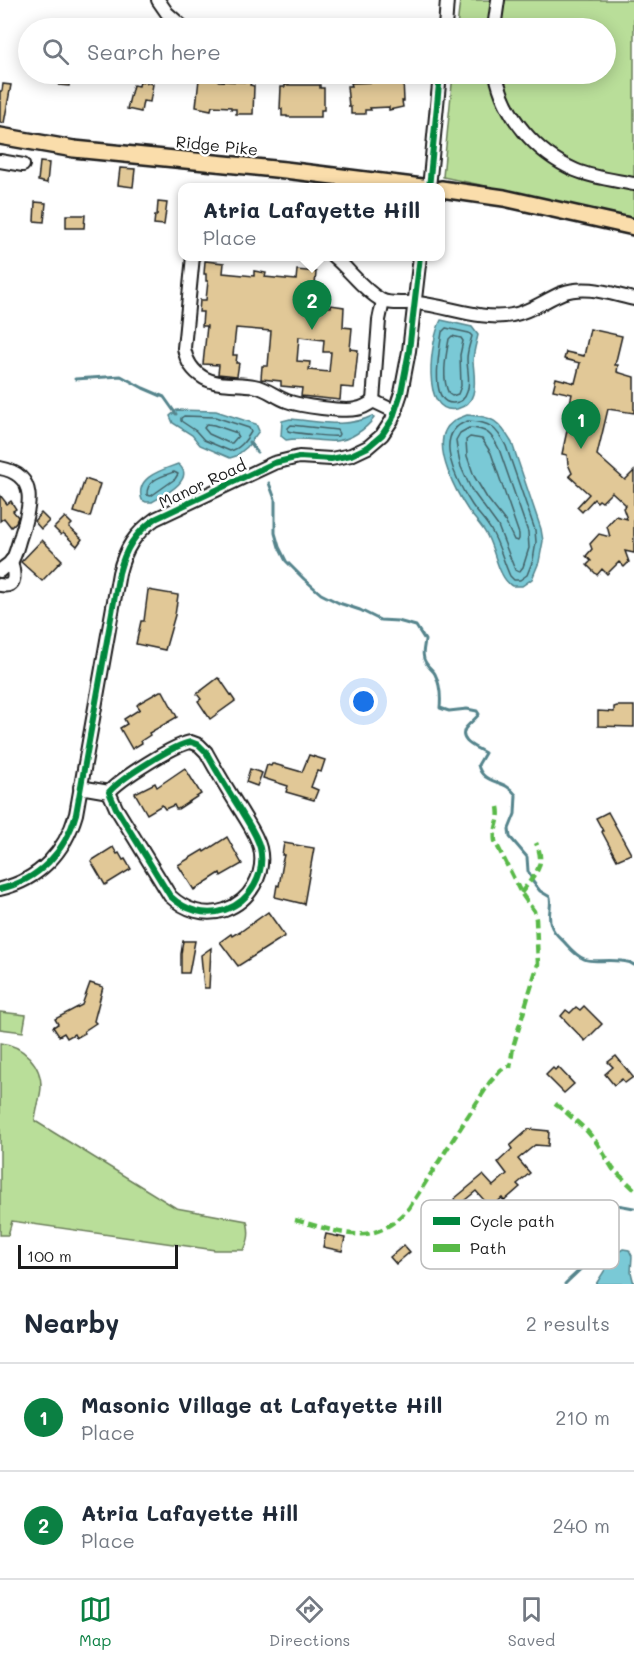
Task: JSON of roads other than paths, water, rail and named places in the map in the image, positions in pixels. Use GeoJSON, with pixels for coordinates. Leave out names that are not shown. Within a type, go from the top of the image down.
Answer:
{"type":"FeatureCollection","features":[{"type":"Feature","properties":{"kind":"main road","name":"Ridge Pike"},"geometry":{"type":"LineString","coordinates":[[0,136],[74,149],[396,183]]}},
{"type":"Feature","properties":{"kind":"main road"},"geometry":{"type":"LineString","coordinates":[[445,190],[504,198],[634,227]]}},
{"type":"Feature","properties":{"kind":"street"},"geometry":{"type":"LineString","coordinates":[[158,0],[173,18]]}},
{"type":"Feature","properties":{"kind":"street"},"geometry":{"type":"LineString","coordinates":[[446,18],[447,0]]}},
{"type":"Feature","properties":{"kind":"street"},"geometry":{"type":"LineString","coordinates":[[495,18],[498,0]]}},
{"type":"Feature","properties":{"kind":"street"},"geometry":{"type":"LineString","coordinates":[[430,183],[439,84]]}},
{"type":"Feature","properties":{"kind":"street"},"geometry":{"type":"LineString","coordinates":[[498,84],[510,112],[524,132],[541,149],[576,170],[600,178],[634,184]]}},
{"type":"Feature","properties":{"kind":"street"},"geometry":{"type":"LineString","coordinates":[[0,161],[23,165]]}},
{"type":"Feature","properties":{"kind":"street"},"geometry":{"type":"LineString","coordinates":[[193,261],[184,348],[187,360],[194,371],[210,381],[255,386],[299,405],[350,410],[361,408],[372,400],[383,301]]}},
{"type":"Feature","properties":{"kind":"street"},"geometry":{"type":"LineString","coordinates":[[338,261],[383,301],[415,303],[497,316],[520,313],[561,293],[577,289],[634,299]]}},
{"type":"Feature","properties":{"kind":"street","name":"Manor Road"},"geometry":{"type":"LineString","coordinates":[[0,889],[30,878],[54,857],[70,832],[76,814],[119,573],[125,553],[134,538],[163,515],[274,464],[299,457],[341,458],[360,451],[382,435],[396,412],[404,381],[419,261]]}},
{"type":"Feature","properties":{"kind":"street"},"geometry":{"type":"LineString","coordinates":[[372,400],[396,412]]}},
{"type":"Feature","properties":{"kind":"street"},"geometry":{"type":"LineString","coordinates":[[0,468],[13,471],[23,480],[29,501],[26,520],[11,561],[0,571]]}},
{"type":"Feature","properties":{"kind":"street"},"geometry":{"type":"LineString","coordinates":[[0,585],[7,586],[14,579],[11,561]]}},
{"type":"Feature","properties":{"kind":"street"},"geometry":{"type":"LineString","coordinates":[[191,742],[199,745],[212,762],[258,841],[261,865],[253,888],[235,906],[218,912],[192,910],[177,902],[165,889],[116,808],[109,792],[122,780],[183,743],[191,742]]}},
{"type":"Feature","properties":{"kind":"street"},"geometry":{"type":"LineString","coordinates":[[81,787],[109,792]]}},
{"type":"Feature","properties":{"kind":"water"},"geometry":{"type":"Polygon","coordinates":[[[441,320],[472,327],[478,335],[473,359],[475,382],[473,394],[467,404],[457,409],[445,408],[437,401],[433,389],[432,358],[437,329],[441,320]]]}},
{"type":"Feature","properties":{"kind":"water"},"geometry":{"type":"Polygon","coordinates":[[[177,410],[216,411],[256,424],[259,431],[247,447],[230,458],[200,445],[192,435],[173,423],[170,416],[177,410]]]}},
{"type":"Feature","properties":{"kind":"water"},"geometry":{"type":"Polygon","coordinates":[[[467,415],[489,418],[494,421],[512,443],[541,529],[543,541],[539,562],[532,579],[522,586],[512,586],[503,576],[488,538],[463,502],[448,472],[443,450],[445,431],[454,421],[467,415]]]}},
{"type":"Feature","properties":{"kind":"water"},"geometry":{"type":"Polygon","coordinates":[[[372,416],[374,418],[363,429],[339,441],[286,440],[281,436],[282,421],[290,419],[342,423],[372,416]]]}},
{"type":"Feature","properties":{"kind":"water"},"geometry":{"type":"Polygon","coordinates":[[[178,464],[184,475],[177,486],[152,502],[142,500],[142,486],[146,480],[157,472],[178,464]]]}},
{"type":"Feature","properties":{"kind":"water"},"geometry":{"type":"Polygon","coordinates":[[[623,1249],[629,1250],[632,1256],[631,1272],[634,1284],[596,1284],[606,1269],[619,1269],[619,1252],[623,1249]]]}},
{"type":"Feature","properties":{"kind":"waterway"},"geometry":{"type":"LineString","coordinates":[[75,379],[121,376],[164,397],[176,414]]}},
{"type":"Feature","properties":{"kind":"waterway"},"geometry":{"type":"LineString","coordinates":[[249,442],[257,452]]}},
{"type":"Feature","properties":{"kind":"waterway"},"geometry":{"type":"LineString","coordinates":[[269,483],[275,499],[275,533],[286,561],[321,594],[380,620],[398,621],[416,626],[425,640],[424,660],[438,682],[440,708],[449,711],[467,709],[477,711],[479,714],[465,729],[464,738],[485,753],[478,765],[484,776],[506,786],[516,795],[515,814],[509,829],[510,837],[527,857],[528,871],[533,882],[540,891],[550,897],[549,914],[555,933],[573,952],[585,960],[621,961],[634,965]]}},
{"type":"Feature","properties":{"kind":"waterway"},"geometry":{"type":"LineString","coordinates":[[619,1205],[634,1208]]}},
{"type":"Feature","properties":{"kind":"waterway"},"geometry":{"type":"LineString","coordinates":[[565,1284],[581,1269]]}},
{"type":"Feature","properties":{"kind":"place","name":"Atria Lafayette Hill"},"geometry":{"type":"Point","coordinates":[312,330]}},
{"type":"Feature","properties":{"kind":"place","name":"Masonic Village at Lafayette Hill"},"geometry":{"type":"Point","coordinates":[581,449]}}]}
